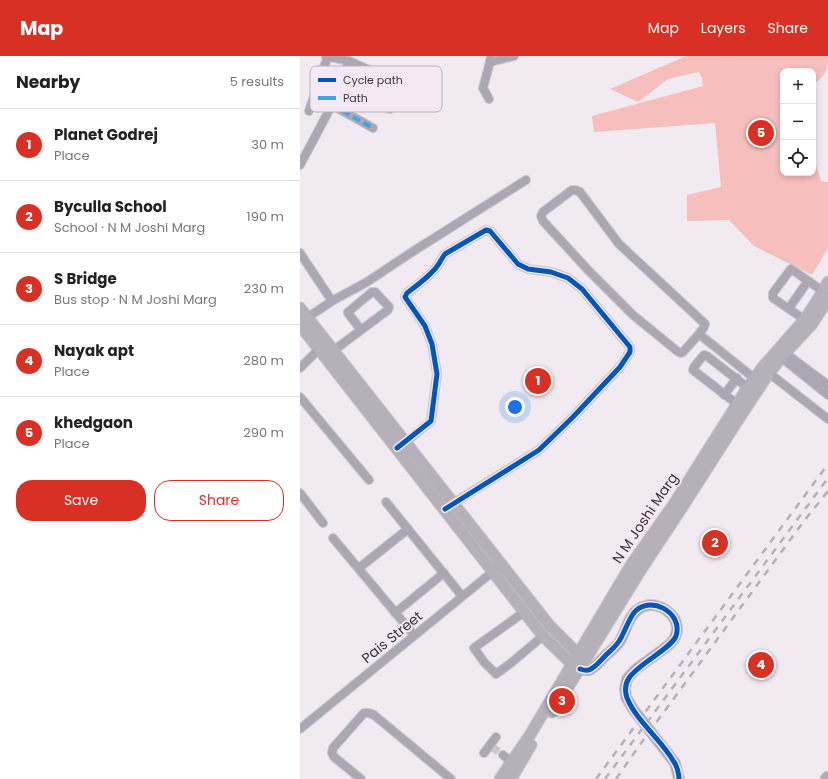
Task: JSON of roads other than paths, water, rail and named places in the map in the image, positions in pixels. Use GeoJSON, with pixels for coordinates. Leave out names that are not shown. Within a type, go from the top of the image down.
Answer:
{"type":"FeatureCollection","features":[{"type":"Feature","properties":{"kind":"main road","name":"N M Joshi Marg"},"geometry":{"type":"LineString","coordinates":[[500,779],[510,761],[530,735],[579,661],[635,568],[678,506],[737,410],[780,353],[822,309],[827,292]]}},
{"type":"Feature","properties":{"kind":"main road"},"geometry":{"type":"LineString","coordinates":[[302,318],[497,568],[549,625],[579,661]]}},
{"type":"Feature","properties":{"kind":"main road"},"geometry":{"type":"LineString","coordinates":[[323,345],[334,351],[401,446]]}},
{"type":"Feature","properties":{"kind":"main road"},"geometry":{"type":"LineString","coordinates":[[497,568],[524,612],[543,636],[579,661]]}},
{"type":"Feature","properties":{"kind":"main road","name":"N M Joshi Marg"},"geometry":{"type":"LineString","coordinates":[[510,761],[511,779]]}},
{"type":"Feature","properties":{"kind":"street"},"geometry":{"type":"LineString","coordinates":[[489,99],[483,88],[490,59],[514,56]]}},
{"type":"Feature","properties":{"kind":"street"},"geometry":{"type":"LineString","coordinates":[[327,57],[349,61],[360,66]]}},
{"type":"Feature","properties":{"kind":"street"},"geometry":{"type":"LineString","coordinates":[[347,66],[349,61]]}},
{"type":"Feature","properties":{"kind":"street"},"geometry":{"type":"LineString","coordinates":[[300,164],[328,112]]}},
{"type":"Feature","properties":{"kind":"street"},"geometry":{"type":"LineString","coordinates":[[344,112],[373,128]]}},
{"type":"Feature","properties":{"kind":"street"},"geometry":{"type":"LineString","coordinates":[[302,318],[367,282],[526,180]]}},
{"type":"Feature","properties":{"kind":"street"},"geometry":{"type":"LineString","coordinates":[[572,190],[580,192],[619,244],[705,324],[699,334],[683,352],[680,353],[677,351],[633,315],[588,270],[543,221],[541,216],[543,212],[572,190]]}},
{"type":"Feature","properties":{"kind":"street"},"geometry":{"type":"LineString","coordinates":[[401,446],[431,421],[437,374],[432,344],[425,326],[404,297],[406,293],[435,269],[445,254],[486,230],[490,231],[518,264],[528,269],[551,272],[568,278],[582,289],[630,347],[630,352],[620,367],[573,417],[539,450],[449,506]]}},
{"type":"Feature","properties":{"kind":"street"},"geometry":{"type":"LineString","coordinates":[[300,253],[332,301]]}},
{"type":"Feature","properties":{"kind":"street"},"geometry":{"type":"LineString","coordinates":[[808,322],[774,298],[773,293],[791,269],[827,292]]}},
{"type":"Feature","properties":{"kind":"street"},"geometry":{"type":"LineString","coordinates":[[789,308],[808,281]]}},
{"type":"Feature","properties":{"kind":"street"},"geometry":{"type":"LineString","coordinates":[[334,351],[361,330],[388,309],[388,307],[375,292],[372,292],[348,312],[361,330]]}},
{"type":"Feature","properties":{"kind":"street"},"geometry":{"type":"LineString","coordinates":[[699,334],[755,386]]}},
{"type":"Feature","properties":{"kind":"street"},"geometry":{"type":"LineString","coordinates":[[300,368],[323,345]]}},
{"type":"Feature","properties":{"kind":"street"},"geometry":{"type":"LineString","coordinates":[[780,353],[828,385]]}},
{"type":"Feature","properties":{"kind":"street"},"geometry":{"type":"LineString","coordinates":[[780,353],[828,395]]}},
{"type":"Feature","properties":{"kind":"street"},"geometry":{"type":"LineString","coordinates":[[737,410],[724,395],[695,372],[693,369],[694,367],[703,356],[706,355],[737,378],[755,386]]}},
{"type":"Feature","properties":{"kind":"street"},"geometry":{"type":"LineString","coordinates":[[766,370],[828,419]]}},
{"type":"Feature","properties":{"kind":"street"},"geometry":{"type":"LineString","coordinates":[[724,395],[737,378]]}},
{"type":"Feature","properties":{"kind":"street"},"geometry":{"type":"LineString","coordinates":[[300,397],[369,480]]}},
{"type":"Feature","properties":{"kind":"street"},"geometry":{"type":"LineString","coordinates":[[300,493],[323,523]]}},
{"type":"Feature","properties":{"kind":"street"},"geometry":{"type":"LineString","coordinates":[[386,502],[462,596]]}},
{"type":"Feature","properties":{"kind":"street"},"geometry":{"type":"LineString","coordinates":[[359,568],[408,529]]}},
{"type":"Feature","properties":{"kind":"street"},"geometry":{"type":"LineString","coordinates":[[333,538],[414,636]]}},
{"type":"Feature","properties":{"kind":"street","name":"Pais Street"},"geometry":{"type":"LineString","coordinates":[[300,729],[497,568]]}},
{"type":"Feature","properties":{"kind":"street"},"geometry":{"type":"LineString","coordinates":[[396,613],[444,573]]}},
{"type":"Feature","properties":{"kind":"street"},"geometry":{"type":"LineString","coordinates":[[579,661],[604,657],[616,647],[629,620],[635,611],[643,606],[654,605],[664,608],[674,617],[676,635],[671,643],[636,669],[628,679],[625,688],[626,697],[633,709],[675,763],[679,779]]}},
{"type":"Feature","properties":{"kind":"street"},"geometry":{"type":"LineString","coordinates":[[524,612],[474,648],[484,662],[496,674],[543,636]]}},
{"type":"Feature","properties":{"kind":"street"},"geometry":{"type":"LineString","coordinates":[[361,779],[334,757],[332,753],[333,748],[364,713],[369,713],[374,715],[451,779]]}},
{"type":"Feature","properties":{"kind":"street"},"geometry":{"type":"LineString","coordinates":[[484,753],[491,746],[496,737]]}},
{"type":"Feature","properties":{"kind":"tunnel"},"geometry":{"type":"LineString","coordinates":[[492,747],[503,755]]}},
{"type":"Feature","properties":{"kind":"railway"},"geometry":{"type":"LineString","coordinates":[[596,779],[828,464]]}},
{"type":"Feature","properties":{"kind":"railway"},"geometry":{"type":"LineString","coordinates":[[605,779],[828,478]]}},
{"type":"Feature","properties":{"kind":"railway"},"geometry":{"type":"LineString","coordinates":[[616,779],[804,521],[828,491]]}},
{"type":"Feature","properties":{"kind":"place","name":"khedgaon"},"geometry":{"type":"Point","coordinates":[761,133]}},
{"type":"Feature","properties":{"kind":"place","name":"Planet Godrej"},"geometry":{"type":"Point","coordinates":[538,381]}},
{"type":"Feature","properties":{"kind":"place","name":"Byculla School"},"geometry":{"type":"Point","coordinates":[715,543]}},
{"type":"Feature","properties":{"kind":"place","name":"Nayak apt"},"geometry":{"type":"Point","coordinates":[761,665]}},
{"type":"Feature","properties":{"kind":"place","name":"S Bridge"},"geometry":{"type":"Point","coordinates":[562,701]}}]}
